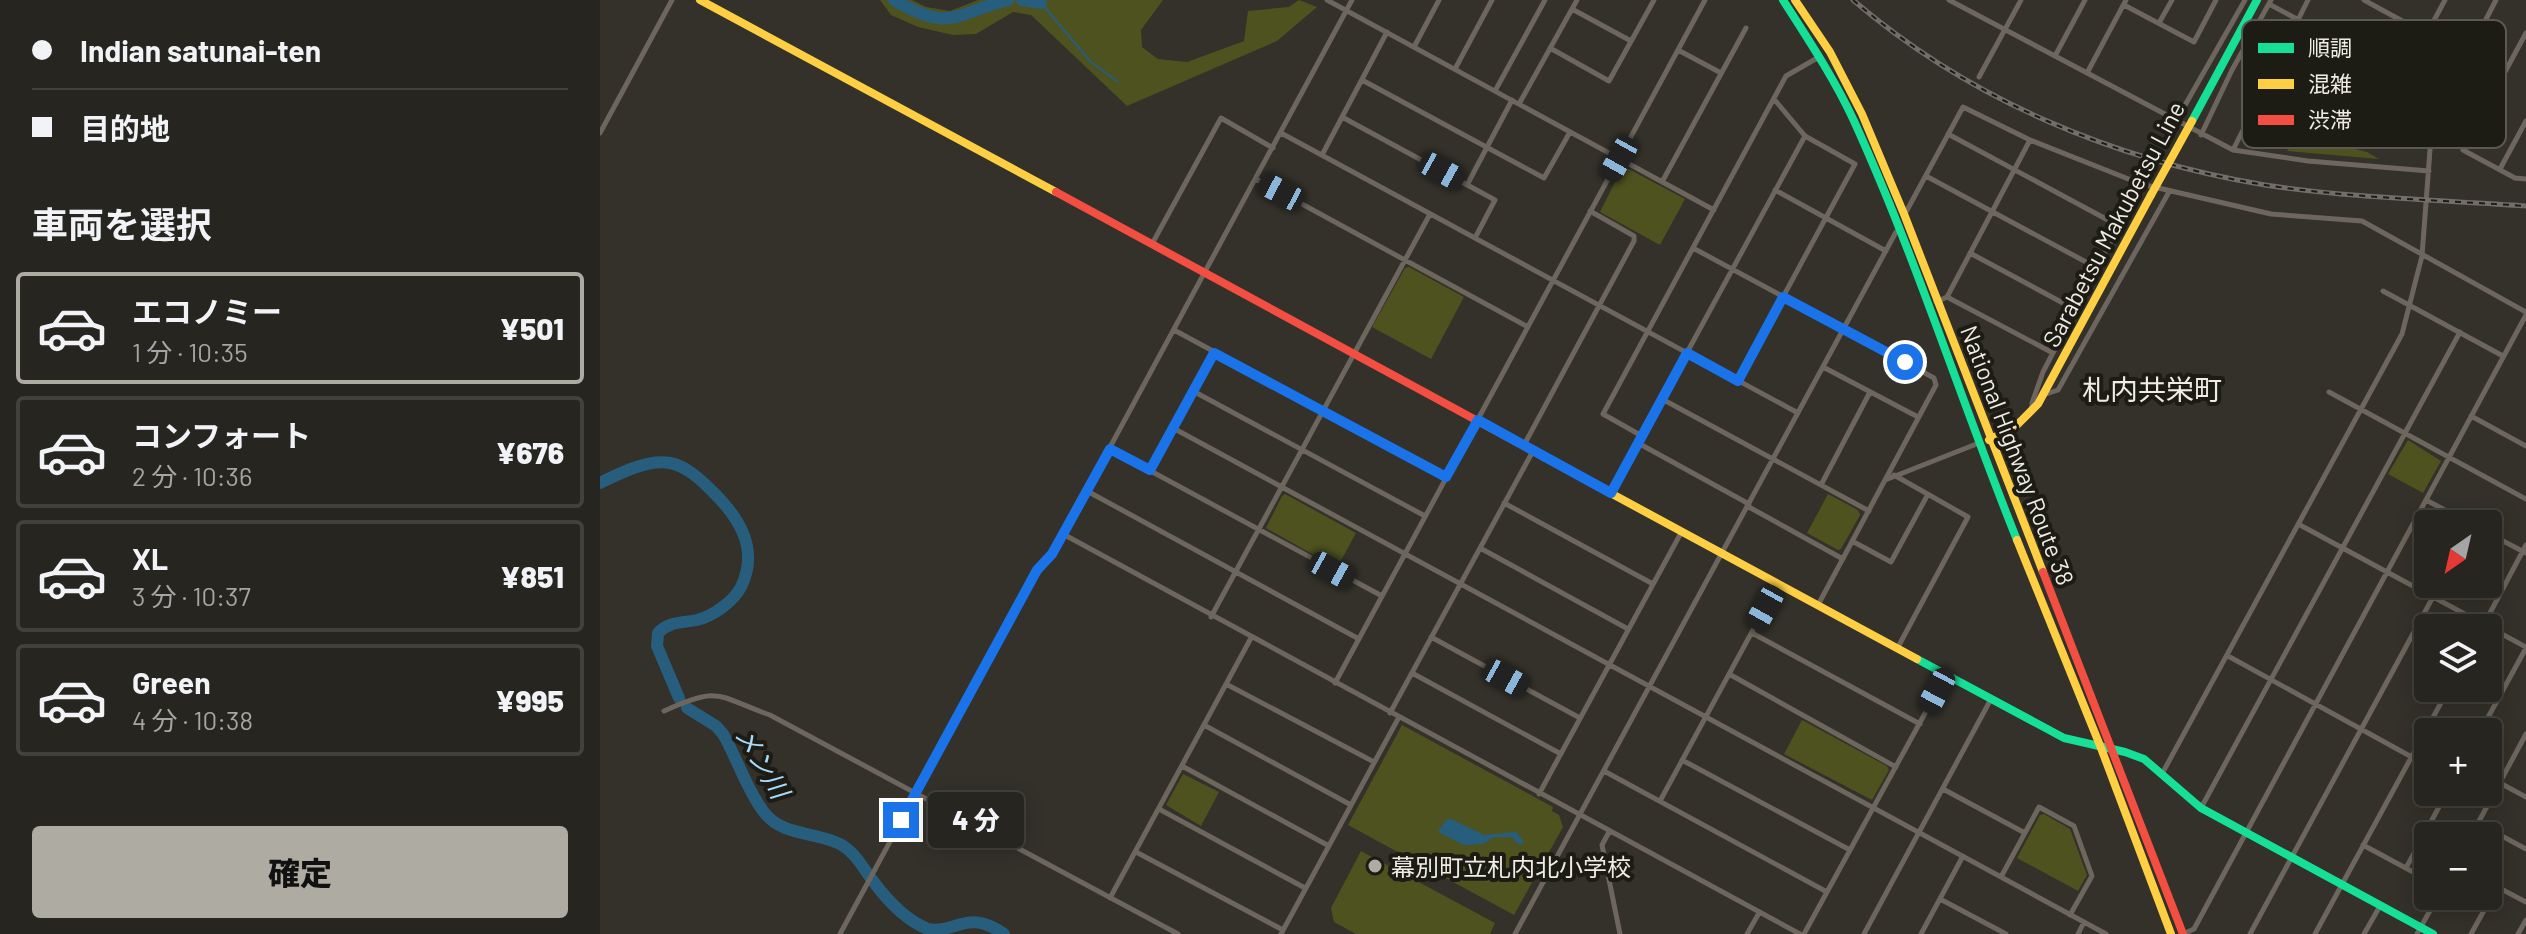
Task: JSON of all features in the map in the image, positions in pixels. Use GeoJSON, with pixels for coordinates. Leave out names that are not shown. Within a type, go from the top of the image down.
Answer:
{"type":"FeatureCollection","features":[{"type":"Feature","properties":{"kind":"main road"},"geometry":{"type":"LineString","coordinates":[[700,0],[2064,738],[2140,757],[2163,772],[2201,808],[2380,906],[2419,931],[2433,934]]}},
{"type":"Feature","properties":{"kind":"main road","name":"National Highway Route 38"},"geometry":{"type":"LineString","coordinates":[[1783,0],[1820,57],[1853,119],[2171,934]]}},
{"type":"Feature","properties":{"kind":"main road","name":"National Highway Route 38"},"geometry":{"type":"LineString","coordinates":[[1795,0],[1830,52],[1862,114],[1904,214],[2183,934]]}},
{"type":"Feature","properties":{"kind":"main road","name":"Sarabetsu Makubetsu Line"},"geometry":{"type":"LineString","coordinates":[[2246,20],[2257,0]]}},
{"type":"Feature","properties":{"kind":"main road","name":"Sarabetsu Makubetsu Line"},"geometry":{"type":"LineString","coordinates":[[1980,442],[2022,423],[2032,413],[2242,28]]}},
{"type":"Feature","properties":{"kind":"street"},"geometry":{"type":"LineString","coordinates":[[600,133],[672,0]]}},
{"type":"Feature","properties":{"kind":"street"},"geometry":{"type":"LineString","coordinates":[[1327,0],[1714,210]]}},
{"type":"Feature","properties":{"kind":"street"},"geometry":{"type":"LineString","coordinates":[[840,934],[1037,570],[1052,554],[1087,491],[1352,0]]}},
{"type":"Feature","properties":{"kind":"street"},"geometry":{"type":"LineString","coordinates":[[1414,47],[1439,0]]}},
{"type":"Feature","properties":{"kind":"street"},"geometry":{"type":"LineString","coordinates":[[1455,69],[1492,0]]}},
{"type":"Feature","properties":{"kind":"street"},"geometry":{"type":"LineString","coordinates":[[1495,91],[1545,0]]}},
{"type":"Feature","properties":{"kind":"street"},"geometry":{"type":"LineString","coordinates":[[1519,104],[1577,0]]}},
{"type":"Feature","properties":{"kind":"street"},"geometry":{"type":"LineString","coordinates":[[1550,48],[1609,81],[1653,0]]}},
{"type":"Feature","properties":{"kind":"street"},"geometry":{"type":"LineString","coordinates":[[1335,683],[1705,0]]}},
{"type":"Feature","properties":{"kind":"street"},"geometry":{"type":"LineString","coordinates":[[1979,77],[2021,0]]}},
{"type":"Feature","properties":{"kind":"street"},"geometry":{"type":"LineString","coordinates":[[2055,56],[2085,0]]}},
{"type":"Feature","properties":{"kind":"street"},"geometry":{"type":"LineString","coordinates":[[2159,23],[2172,0]]}},
{"type":"Feature","properties":{"kind":"street"},"geometry":{"type":"LineString","coordinates":[[2087,73],[2125,2],[2194,42],[2216,0]]}},
{"type":"Feature","properties":{"kind":"street"},"geometry":{"type":"LineString","coordinates":[[2176,121],[2245,0]]}},
{"type":"Feature","properties":{"kind":"street"},"geometry":{"type":"LineString","coordinates":[[2260,20],[2270,2],[2297,19],[2308,0]]}},
{"type":"Feature","properties":{"kind":"street"},"geometry":{"type":"LineString","coordinates":[[2364,0],[2400,20]]}},
{"type":"Feature","properties":{"kind":"street"},"geometry":{"type":"LineString","coordinates":[[2434,20],[2445,0]]}},
{"type":"Feature","properties":{"kind":"street"},"geometry":{"type":"LineString","coordinates":[[2485,20],[2496,0]]}},
{"type":"Feature","properties":{"kind":"street"},"geometry":{"type":"LineString","coordinates":[[1952,1],[2233,150],[2308,161],[2429,171]]}},
{"type":"Feature","properties":{"kind":"street"},"geometry":{"type":"LineString","coordinates":[[1572,8],[1631,41]]}},
{"type":"Feature","properties":{"kind":"street"},"geometry":{"type":"LineString","coordinates":[[1662,182],[1746,28]]}},
{"type":"Feature","properties":{"kind":"street"},"geometry":{"type":"LineString","coordinates":[[1322,155],[1387,32]]}},
{"type":"Feature","properties":{"kind":"street"},"geometry":{"type":"LineString","coordinates":[[2506,70],[2526,33]]}},
{"type":"Feature","properties":{"kind":"street"},"geometry":{"type":"LineString","coordinates":[[1678,50],[1721,73]]}},
{"type":"Feature","properties":{"kind":"street"},"geometry":{"type":"LineString","coordinates":[[1642,436],[1603,414],[1786,76],[1830,52]]}},
{"type":"Feature","properties":{"kind":"street"},"geometry":{"type":"LineString","coordinates":[[2201,135],[2242,52]]}},
{"type":"Feature","properties":{"kind":"street"},"geometry":{"type":"LineString","coordinates":[[1362,80],[1544,178],[1570,132]]}},
{"type":"Feature","properties":{"kind":"street"},"geometry":{"type":"LineString","coordinates":[[1738,381],[1855,164],[1805,136],[1774,99]]}},
{"type":"Feature","properties":{"kind":"street"},"geometry":{"type":"LineString","coordinates":[[1467,185],[1512,100]]}},
{"type":"Feature","properties":{"kind":"street"},"geometry":{"type":"LineString","coordinates":[[1515,934],[1963,107],[2030,140],[2169,192],[2271,214],[2362,221],[2526,313],[2194,929],[2183,934]]}},
{"type":"Feature","properties":{"kind":"street"},"geometry":{"type":"LineString","coordinates":[[1342,117],[1495,200],[1475,238]]}},
{"type":"Feature","properties":{"kind":"street"},"geometry":{"type":"LineString","coordinates":[[1152,244],[1221,118],[1273,148]]}},
{"type":"Feature","properties":{"kind":"street"},"geometry":{"type":"LineString","coordinates":[[2500,170],[2526,121]]}},
{"type":"Feature","properties":{"kind":"street"},"geometry":{"type":"LineString","coordinates":[[2233,150],[2242,132]]}},
{"type":"Feature","properties":{"kind":"street"},"geometry":{"type":"LineString","coordinates":[[1281,133],[1798,413]]}},
{"type":"Feature","properties":{"kind":"street"},"geometry":{"type":"LineString","coordinates":[[1948,134],[2119,226]]}},
{"type":"Feature","properties":{"kind":"street"},"geometry":{"type":"LineString","coordinates":[[1611,493],[1805,136]]}},
{"type":"Feature","properties":{"kind":"street"},"geometry":{"type":"LineString","coordinates":[[1928,306],[1947,297],[2030,140]]}},
{"type":"Feature","properties":{"kind":"street"},"geometry":{"type":"LineString","coordinates":[[2163,772],[2402,334],[2422,256],[2430,148]]}},
{"type":"Feature","properties":{"kind":"street"},"geometry":{"type":"LineString","coordinates":[[2464,148],[2515,178],[2526,179]]}},
{"type":"Feature","properties":{"kind":"street"},"geometry":{"type":"LineString","coordinates":[[1926,176],[2099,269]]}},
{"type":"Feature","properties":{"kind":"street"},"geometry":{"type":"LineString","coordinates":[[1256,179],[1528,327]]}},
{"type":"Feature","properties":{"kind":"street"},"geometry":{"type":"LineString","coordinates":[[2032,413],[2032,403],[2053,353],[2141,184]]}},
{"type":"Feature","properties":{"kind":"street"},"geometry":{"type":"LineString","coordinates":[[1775,190],[1886,251]]}},
{"type":"Feature","properties":{"kind":"street"},"geometry":{"type":"LineString","coordinates":[[2043,395],[2058,390],[2169,192]]}},
{"type":"Feature","properties":{"kind":"street"},"geometry":{"type":"LineString","coordinates":[[1524,445],[1634,241],[1634,236],[1590,211]]}},
{"type":"Feature","properties":{"kind":"street"},"geometry":{"type":"LineString","coordinates":[[1211,617],[1430,214]]}},
{"type":"Feature","properties":{"kind":"street"},"geometry":{"type":"LineString","coordinates":[[1693,248],[1934,378],[1936,385],[1818,605]]}},
{"type":"Feature","properties":{"kind":"street"},"geometry":{"type":"LineString","coordinates":[[1970,253],[2076,310]]}},
{"type":"Feature","properties":{"kind":"street"},"geometry":{"type":"LineString","coordinates":[[2383,291],[2503,356]]}},
{"type":"Feature","properties":{"kind":"street"},"geometry":{"type":"LineString","coordinates":[[1947,297],[2053,353]]}},
{"type":"Feature","properties":{"kind":"street"},"geometry":{"type":"LineString","coordinates":[[1174,330],[1446,477]]}},
{"type":"Feature","properties":{"kind":"street"},"geometry":{"type":"LineString","coordinates":[[2201,808],[2460,332]]}},
{"type":"Feature","properties":{"kind":"street"},"geometry":{"type":"LineString","coordinates":[[1150,470],[1214,353]]}},
{"type":"Feature","properties":{"kind":"street"},"geometry":{"type":"LineString","coordinates":[[1823,367],[1918,417]]}},
{"type":"Feature","properties":{"kind":"street"},"geometry":{"type":"LineString","coordinates":[[1193,391],[1425,516]]}},
{"type":"Feature","properties":{"kind":"street"},"geometry":{"type":"LineString","coordinates":[[1821,485],[1870,392]]}},
{"type":"Feature","properties":{"kind":"street"},"geometry":{"type":"LineString","coordinates":[[2329,392],[2526,499]]}},
{"type":"Feature","properties":{"kind":"street"},"geometry":{"type":"LineString","coordinates":[[1662,399],[1869,511]]}},
{"type":"Feature","properties":{"kind":"street"},"geometry":{"type":"LineString","coordinates":[[2471,416],[2526,446]]}},
{"type":"Feature","properties":{"kind":"street"},"geometry":{"type":"LineString","coordinates":[[1173,428],[2106,934]]}},
{"type":"Feature","properties":{"kind":"street"},"geometry":{"type":"LineString","coordinates":[[1885,480],[1980,442]]}},
{"type":"Feature","properties":{"kind":"street"},"geometry":{"type":"LineString","coordinates":[[1638,443],[1843,559]]}},
{"type":"Feature","properties":{"kind":"street"},"geometry":{"type":"LineString","coordinates":[[1110,449],[1382,596]]}},
{"type":"Feature","properties":{"kind":"street"},"geometry":{"type":"LineString","coordinates":[[1390,713],[1533,450]]}},
{"type":"Feature","properties":{"kind":"street"},"geometry":{"type":"LineString","coordinates":[[1894,475],[1968,517],[1898,648]]}},
{"type":"Feature","properties":{"kind":"street"},"geometry":{"type":"LineString","coordinates":[[1087,491],[1359,639]]}},
{"type":"Feature","properties":{"kind":"street"},"geometry":{"type":"LineString","coordinates":[[1852,541],[1891,562],[1927,496]]}},
{"type":"Feature","properties":{"kind":"street"},"geometry":{"type":"LineString","coordinates":[[2426,500],[2445,510]]}},
{"type":"Feature","properties":{"kind":"street"},"geometry":{"type":"LineString","coordinates":[[1504,503],[1653,584]]}},
{"type":"Feature","properties":{"kind":"street"},"geometry":{"type":"LineString","coordinates":[[2300,525],[2414,586]]}},
{"type":"Feature","properties":{"kind":"street"},"geometry":{"type":"LineString","coordinates":[[1539,794],[1682,531]]}},
{"type":"Feature","properties":{"kind":"street"},"geometry":{"type":"LineString","coordinates":[[1063,534],[1211,617],[1802,934],[1946,674]]}},
{"type":"Feature","properties":{"kind":"street"},"geometry":{"type":"LineString","coordinates":[[2490,614],[2525,550],[2502,539]]}},
{"type":"Feature","properties":{"kind":"street"},"geometry":{"type":"LineString","coordinates":[[1480,548],[1628,629]]}},
{"type":"Feature","properties":{"kind":"street"},"geometry":{"type":"LineString","coordinates":[[1660,801],[1778,583]]}},
{"type":"Feature","properties":{"kind":"street"},"geometry":{"type":"LineString","coordinates":[[2250,934],[2432,598]]}},
{"type":"Feature","properties":{"kind":"street"},"geometry":{"type":"LineString","coordinates":[[2435,598],[2462,614]]}},
{"type":"Feature","properties":{"kind":"street"},"geometry":{"type":"LineString","coordinates":[[1751,633],[1920,724]]}},
{"type":"Feature","properties":{"kind":"street"},"geometry":{"type":"LineString","coordinates":[[2488,718],[2526,647],[2502,635]]}},
{"type":"Feature","properties":{"kind":"street"},"geometry":{"type":"LineString","coordinates":[[1431,637],[1580,718]]}},
{"type":"Feature","properties":{"kind":"street"},"geometry":{"type":"LineString","coordinates":[[1110,898],[1251,638]]}},
{"type":"Feature","properties":{"kind":"street"},"geometry":{"type":"LineString","coordinates":[[2228,656],[2414,759]]}},
{"type":"Feature","properties":{"kind":"street"},"geometry":{"type":"LineString","coordinates":[[1412,673],[1561,754]]}},
{"type":"Feature","properties":{"kind":"street"},"geometry":{"type":"LineString","coordinates":[[1729,674],[1896,767]]}},
{"type":"Feature","properties":{"kind":"street"},"geometry":{"type":"LineString","coordinates":[[1226,684],[1374,762]]}},
{"type":"Feature","properties":{"kind":"street"},"geometry":{"type":"LineString","coordinates":[[664,711],[696,696],[718,694],[770,715],[1178,934]]}},
{"type":"Feature","properties":{"kind":"street"},"geometry":{"type":"LineString","coordinates":[[1864,934],[1991,698]]}},
{"type":"Feature","properties":{"kind":"street"},"geometry":{"type":"LineString","coordinates":[[2315,934],[2441,702]]}},
{"type":"Feature","properties":{"kind":"street"},"geometry":{"type":"LineString","coordinates":[[1136,852],[1282,932],[1399,717]]}},
{"type":"Feature","properties":{"kind":"street"},"geometry":{"type":"LineString","coordinates":[[1204,725],[1351,805]]}},
{"type":"Feature","properties":{"kind":"street"},"geometry":{"type":"LineString","coordinates":[[2502,779],[2526,734]]}},
{"type":"Feature","properties":{"kind":"street"},"geometry":{"type":"LineString","coordinates":[[1682,760],[1850,850]]}},
{"type":"Feature","properties":{"kind":"street"},"geometry":{"type":"LineString","coordinates":[[1182,766],[1329,846]]}},
{"type":"Feature","properties":{"kind":"street"},"geometry":{"type":"LineString","coordinates":[[1604,771],[1827,892]]}},
{"type":"Feature","properties":{"kind":"street"},"geometry":{"type":"LineString","coordinates":[[2502,784],[2526,797]]}},
{"type":"Feature","properties":{"kind":"street"},"geometry":{"type":"LineString","coordinates":[[1943,789],[2025,833]]}},
{"type":"Feature","properties":{"kind":"street"},"geometry":{"type":"LineString","coordinates":[[2406,868],[2439,806]]}},
{"type":"Feature","properties":{"kind":"street"},"geometry":{"type":"LineString","coordinates":[[2001,877],[2039,807],[2074,826],[2092,876],[2070,915]]}},
{"type":"Feature","properties":{"kind":"street"},"geometry":{"type":"LineString","coordinates":[[1159,809],[1305,888]]}},
{"type":"Feature","properties":{"kind":"street"},"geometry":{"type":"LineString","coordinates":[[1609,832],[1602,845],[1620,934]]}},
{"type":"Feature","properties":{"kind":"street"},"geometry":{"type":"LineString","coordinates":[[2502,836],[2526,849]]}},
{"type":"Feature","properties":{"kind":"street"},"geometry":{"type":"LineString","coordinates":[[2363,845],[2414,872]]}},
{"type":"Feature","properties":{"kind":"street"},"geometry":{"type":"LineString","coordinates":[[1921,934],[1963,856]]}},
{"type":"Feature","properties":{"kind":"street"},"geometry":{"type":"LineString","coordinates":[[2502,890],[2526,902]]}},
{"type":"Feature","properties":{"kind":"street"},"geometry":{"type":"LineString","coordinates":[[1940,899],[2006,934]]}},
{"type":"Feature","properties":{"kind":"street"},"geometry":{"type":"LineString","coordinates":[[2364,934],[2380,906]]}},
{"type":"Feature","properties":{"kind":"street"},"geometry":{"type":"LineString","coordinates":[[2419,931],[2430,910]]}},
{"type":"Feature","properties":{"kind":"street"},"geometry":{"type":"LineString","coordinates":[[2471,934],[2484,910]]}},
{"type":"Feature","properties":{"kind":"street"},"geometry":{"type":"LineString","coordinates":[[1747,934],[1759,913]]}},
{"type":"Feature","properties":{"kind":"street"},"geometry":{"type":"LineString","coordinates":[[2078,934],[2084,922]]}},
{"type":"Feature","properties":{"kind":"street"},"geometry":{"type":"LineString","coordinates":[[2518,934],[2525,924]]}},
{"type":"Feature","properties":{"kind":"green space"},"geometry":{"type":"Polygon","coordinates":[[[880,0],[912,0],[926,7],[950,11],[978,0],[1163,0],[1141,30],[1142,47],[1158,59],[1187,62],[1244,41],[1248,11],[1289,7],[1299,0],[1317,7],[1277,41],[1127,106],[1031,15],[1013,12],[976,34],[953,35],[918,27],[891,15],[880,0]]]}},
{"type":"Feature","properties":{"kind":"green space"},"geometry":{"type":"Polygon","coordinates":[[[2289,148],[2352,148],[2379,159],[2287,151],[2289,148]]]}},
{"type":"Feature","properties":{"kind":"green space"},"geometry":{"type":"Polygon","coordinates":[[[1625,167],[1685,199],[1660,245],[1600,212],[1625,167]]]}},
{"type":"Feature","properties":{"kind":"green space"},"geometry":{"type":"Polygon","coordinates":[[[1409,267],[1464,297],[1431,359],[1372,327],[1405,268],[1409,267]]]}},
{"type":"Feature","properties":{"kind":"green space"},"geometry":{"type":"Polygon","coordinates":[[[2408,440],[2441,461],[2423,493],[2388,474],[2408,440]]]}},
{"type":"Feature","properties":{"kind":"green space"},"geometry":{"type":"Polygon","coordinates":[[[1285,494],[1356,533],[1337,568],[1266,528],[1285,494]]]}},
{"type":"Feature","properties":{"kind":"green space"},"geometry":{"type":"Polygon","coordinates":[[[1828,494],[1858,510],[1860,515],[1838,550],[1807,533],[1828,494]]]}},
{"type":"Feature","properties":{"kind":"green space"},"geometry":{"type":"Polygon","coordinates":[[[1802,720],[1887,766],[1889,770],[1872,800],[1784,754],[1802,720]]]}},
{"type":"Feature","properties":{"kind":"green space"},"geometry":{"type":"Polygon","coordinates":[[[1402,725],[1553,807],[1552,811],[1559,815],[1563,827],[1514,915],[1348,825],[1402,725]]]}},
{"type":"Feature","properties":{"kind":"green space"},"geometry":{"type":"Polygon","coordinates":[[[1183,774],[1219,792],[1201,826],[1166,805],[1183,774]]]}},
{"type":"Feature","properties":{"kind":"green space"},"geometry":{"type":"Polygon","coordinates":[[[2044,814],[2070,829],[2087,875],[2078,891],[2017,858],[2040,815],[2044,814]]]}},
{"type":"Feature","properties":{"kind":"green space"},"geometry":{"type":"Polygon","coordinates":[[[1361,851],[1495,923],[1490,934],[1356,934],[1334,922],[1331,908],[1361,851]]]}},
{"type":"Feature","properties":{"kind":"water"},"geometry":{"type":"Polygon","coordinates":[[[1451,819],[1484,835],[1516,832],[1524,842],[1520,845],[1511,837],[1494,837],[1483,844],[1464,845],[1438,832],[1446,820],[1451,819]]]}},
{"type":"Feature","properties":{"kind":"waterway"},"geometry":{"type":"LineString","coordinates":[[894,0],[928,16],[940,18],[952,18],[1008,0]]}},
{"type":"Feature","properties":{"kind":"waterway"},"geometry":{"type":"LineString","coordinates":[[1022,0],[1041,3]]}},
{"type":"Feature","properties":{"kind":"waterway"},"geometry":{"type":"LineString","coordinates":[[1041,3],[1090,61],[1118,82]]}},
{"type":"Feature","properties":{"kind":"waterway","name":"メン川"},"geometry":{"type":"LineString","coordinates":[[600,483],[643,465],[661,462],[676,465],[697,477],[721,500],[743,534],[747,546],[746,573],[733,598],[710,615],[671,624],[658,633],[657,646],[679,698]]}},
{"type":"Feature","properties":{"kind":"waterway","name":"メン川"},"geometry":{"type":"LineString","coordinates":[[687,708],[723,734],[752,793],[771,819],[789,829],[845,847],[904,915],[928,929],[938,930],[971,922],[1004,934]]}},
{"type":"Feature","properties":{"kind":"railway"},"geometry":{"type":"LineString","coordinates":[[1853,0],[1898,36],[1995,96],[2046,121],[2153,160],[2209,174],[2297,189],[2526,206]]}},
{"type":"Feature","properties":{"kind":"traffic: fast"},"geometry":{"type":"LineString","coordinates":[[1783,0],[1838,89],[1877,172],[2017,540]]}},
{"type":"Feature","properties":{"kind":"traffic: fast"},"geometry":{"type":"LineString","coordinates":[[2246,20],[2257,0]]}},
{"type":"Feature","properties":{"kind":"traffic: fast"},"geometry":{"type":"LineString","coordinates":[[2192,121],[2242,28]]}},
{"type":"Feature","properties":{"kind":"traffic: fast"},"geometry":{"type":"LineString","coordinates":[[1917,659],[2064,738],[2144,759],[2201,808],[2433,934]]}},
{"type":"Feature","properties":{"kind":"traffic: slow"},"geometry":{"type":"LineString","coordinates":[[700,0],[1056,192]]}},
{"type":"Feature","properties":{"kind":"traffic: slow"},"geometry":{"type":"LineString","coordinates":[[1795,0],[1830,52],[1862,114],[2043,572]]}},
{"type":"Feature","properties":{"kind":"traffic: slow"},"geometry":{"type":"LineString","coordinates":[[2151,195],[2192,121]]}},
{"type":"Feature","properties":{"kind":"traffic: slow"},"geometry":{"type":"LineString","coordinates":[[1989,440],[2016,426],[2038,404],[2151,195]]}},
{"type":"Feature","properties":{"kind":"traffic: slow"},"geometry":{"type":"LineString","coordinates":[[1579,476],[1917,659]]}},
{"type":"Feature","properties":{"kind":"traffic: slow"},"geometry":{"type":"LineString","coordinates":[[2017,540],[2101,748],[2171,934]]}},
{"type":"Feature","properties":{"kind":"traffic: jam"},"geometry":{"type":"LineString","coordinates":[[1056,192],[1579,476]]}},
{"type":"Feature","properties":{"kind":"traffic: jam"},"geometry":{"type":"LineString","coordinates":[[2043,572],[2183,934]]}},
{"type":"Feature","properties":{"kind":"place","name":"幕別町立札内北小学校"},"geometry":{"type":"Point","coordinates":[1375,866]}},
{"type":"Feature","properties":{"kind":"district","name":"札内共栄町"},"geometry":{"type":"Point","coordinates":[2152,389]}},
{"type":"Feature","properties":{"kind":"route"},"geometry":{"type":"LineString","coordinates":[[901,820],[1037,570],[1052,554],[1110,449],[1150,470],[1214,353],[1446,477],[1478,420],[1611,493],[1687,353],[1738,381],[1783,297],[1905,362]]}}]}
